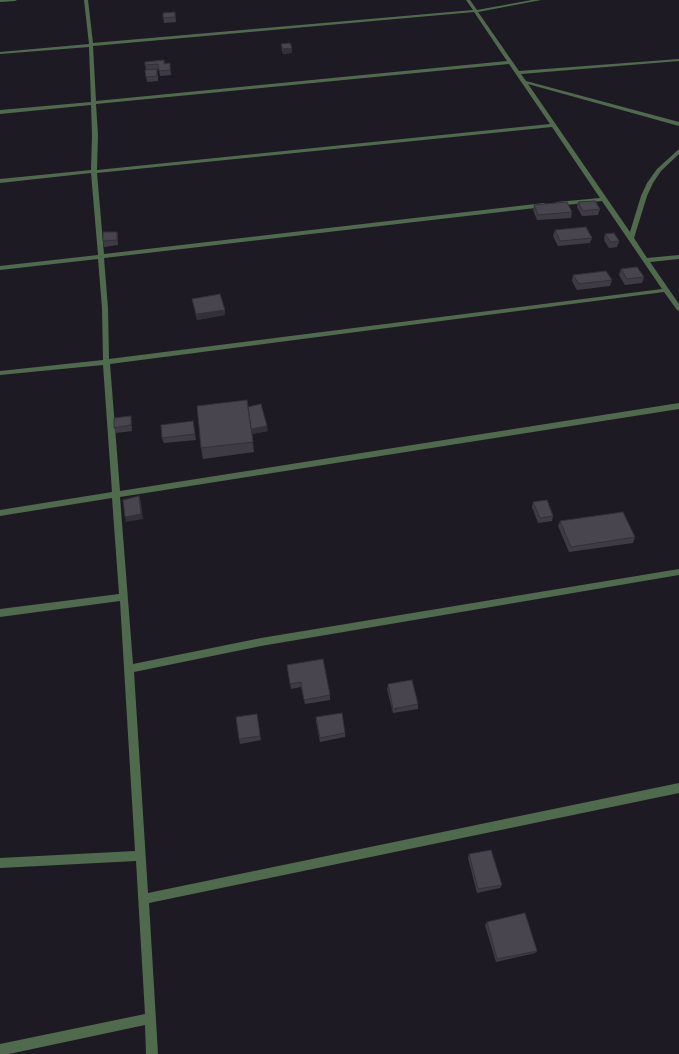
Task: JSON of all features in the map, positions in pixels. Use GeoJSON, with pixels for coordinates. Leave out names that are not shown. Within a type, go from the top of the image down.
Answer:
{"type":"FeatureCollection","features":[{"type":"Feature","properties":{"kind":"street"},"geometry":{"type":"LineString","coordinates":[[0,1],[15,0]]}},
{"type":"Feature","properties":{"kind":"street"},"geometry":{"type":"LineString","coordinates":[[86,0],[91,44],[94,171],[101,256],[106,362],[129,669],[152,1054]]}},
{"type":"Feature","properties":{"kind":"street"},"geometry":{"type":"LineString","coordinates":[[468,0],[679,309]]}},
{"type":"Feature","properties":{"kind":"street"},"geometry":{"type":"LineString","coordinates":[[0,53],[476,11],[539,0]]}},
{"type":"Feature","properties":{"kind":"street"},"geometry":{"type":"LineString","coordinates":[[518,73],[679,60]]}},
{"type":"Feature","properties":{"kind":"street"},"geometry":{"type":"LineString","coordinates":[[0,112],[510,62]]}},
{"type":"Feature","properties":{"kind":"street"},"geometry":{"type":"LineString","coordinates":[[525,82],[679,124]]}},
{"type":"Feature","properties":{"kind":"street"},"geometry":{"type":"LineString","coordinates":[[0,182],[94,171],[553,125]]}},
{"type":"Feature","properties":{"kind":"street"},"geometry":{"type":"LineString","coordinates":[[631,238],[644,196],[650,183],[659,170],[679,152]]}},
{"type":"Feature","properties":{"kind":"street"},"geometry":{"type":"LineString","coordinates":[[0,268],[604,198]]}},
{"type":"Feature","properties":{"kind":"street"},"geometry":{"type":"LineString","coordinates":[[646,260],[679,257]]}},
{"type":"Feature","properties":{"kind":"street"},"geometry":{"type":"LineString","coordinates":[[0,373],[106,362],[666,290]]}},
{"type":"Feature","properties":{"kind":"street"},"geometry":{"type":"LineString","coordinates":[[0,513],[116,496],[679,406]]}},
{"type":"Feature","properties":{"kind":"street"},"geometry":{"type":"LineString","coordinates":[[129,669],[261,642],[679,572]]}},
{"type":"Feature","properties":{"kind":"street"},"geometry":{"type":"LineString","coordinates":[[0,613],[124,597]]}},
{"type":"Feature","properties":{"kind":"street"},"geometry":{"type":"LineString","coordinates":[[143,900],[679,788]]}},
{"type":"Feature","properties":{"kind":"street"},"geometry":{"type":"LineString","coordinates":[[0,863],[140,856]]}},
{"type":"Feature","properties":{"kind":"street"},"geometry":{"type":"LineString","coordinates":[[0,1050],[151,1018]]}},
{"type":"Feature","properties":{"kind":"building"},"geometry":{"type":"Polygon","coordinates":[[[175,12],[175,17],[163,18],[163,13],[175,12]]]}},
{"type":"Feature","properties":{"kind":"building"},"geometry":{"type":"Polygon","coordinates":[[[290,43],[292,48],[283,49],[281,44],[290,43]]]}},
{"type":"Feature","properties":{"kind":"building"},"geometry":{"type":"Polygon","coordinates":[[[164,60],[164,64],[170,63],[170,70],[159,71],[158,64],[145,65],[145,62],[164,60]]]}},
{"type":"Feature","properties":{"kind":"building"},"geometry":{"type":"Polygon","coordinates":[[[157,69],[157,76],[146,77],[145,70],[157,69]]]}},
{"type":"Feature","properties":{"kind":"building"},"geometry":{"type":"Polygon","coordinates":[[[595,201],[600,209],[583,211],[578,202],[595,201]]]}},
{"type":"Feature","properties":{"kind":"building"},"geometry":{"type":"Polygon","coordinates":[[[567,202],[572,212],[538,215],[534,205],[567,202]]]}},
{"type":"Feature","properties":{"kind":"building"},"geometry":{"type":"Polygon","coordinates":[[[586,227],[592,238],[560,241],[555,230],[586,227]]]}},
{"type":"Feature","properties":{"kind":"building"},"geometry":{"type":"Polygon","coordinates":[[[103,232],[117,232],[117,240],[103,241],[103,232]]]}},
{"type":"Feature","properties":{"kind":"building"},"geometry":{"type":"Polygon","coordinates":[[[614,233],[619,241],[611,242],[605,234],[614,233]]]}},
{"type":"Feature","properties":{"kind":"building"},"geometry":{"type":"Polygon","coordinates":[[[637,267],[644,277],[627,279],[621,269],[637,267]]]}},
{"type":"Feature","properties":{"kind":"building"},"geometry":{"type":"Polygon","coordinates":[[[606,271],[612,280],[579,284],[573,275],[606,271]]]}},
{"type":"Feature","properties":{"kind":"building"},"geometry":{"type":"Polygon","coordinates":[[[220,294],[225,310],[196,314],[192,299],[220,294]]]}},
{"type":"Feature","properties":{"kind":"building"},"geometry":{"type":"Polygon","coordinates":[[[247,400],[253,442],[201,448],[197,406],[247,400]]]}},
{"type":"Feature","properties":{"kind":"building"},"geometry":{"type":"Polygon","coordinates":[[[261,404],[267,426],[251,429],[248,407],[261,404]]]}},
{"type":"Feature","properties":{"kind":"building"},"geometry":{"type":"Polygon","coordinates":[[[131,416],[131,425],[114,428],[114,418],[131,416]]]}},
{"type":"Feature","properties":{"kind":"building"},"geometry":{"type":"Polygon","coordinates":[[[193,421],[195,434],[162,438],[161,425],[193,421]]]}},
{"type":"Feature","properties":{"kind":"building"},"geometry":{"type":"Polygon","coordinates":[[[139,496],[141,514],[125,517],[123,500],[139,496]]]}},
{"type":"Feature","properties":{"kind":"building"},"geometry":{"type":"Polygon","coordinates":[[[547,500],[553,516],[540,518],[533,502],[547,500]]]}},
{"type":"Feature","properties":{"kind":"building"},"geometry":{"type":"Polygon","coordinates":[[[623,512],[635,537],[571,547],[560,521],[623,512]]]}},
{"type":"Feature","properties":{"kind":"building"},"geometry":{"type":"Polygon","coordinates":[[[323,659],[330,695],[304,700],[301,682],[290,684],[287,665],[323,659]]]}},
{"type":"Feature","properties":{"kind":"building"},"geometry":{"type":"Polygon","coordinates":[[[412,680],[418,704],[393,709],[388,684],[412,680]]]}},
{"type":"Feature","properties":{"kind":"building"},"geometry":{"type":"Polygon","coordinates":[[[342,713],[345,733],[320,738],[316,717],[342,713]]]}},
{"type":"Feature","properties":{"kind":"building"},"geometry":{"type":"Polygon","coordinates":[[[257,714],[260,736],[239,739],[236,717],[257,714]]]}},
{"type":"Feature","properties":{"kind":"building"},"geometry":{"type":"Polygon","coordinates":[[[491,850],[502,885],[478,889],[469,854],[491,850]]]}},
{"type":"Feature","properties":{"kind":"building"},"geometry":{"type":"Polygon","coordinates":[[[525,913],[537,951],[497,959],[487,922],[525,913]]]}}]}
